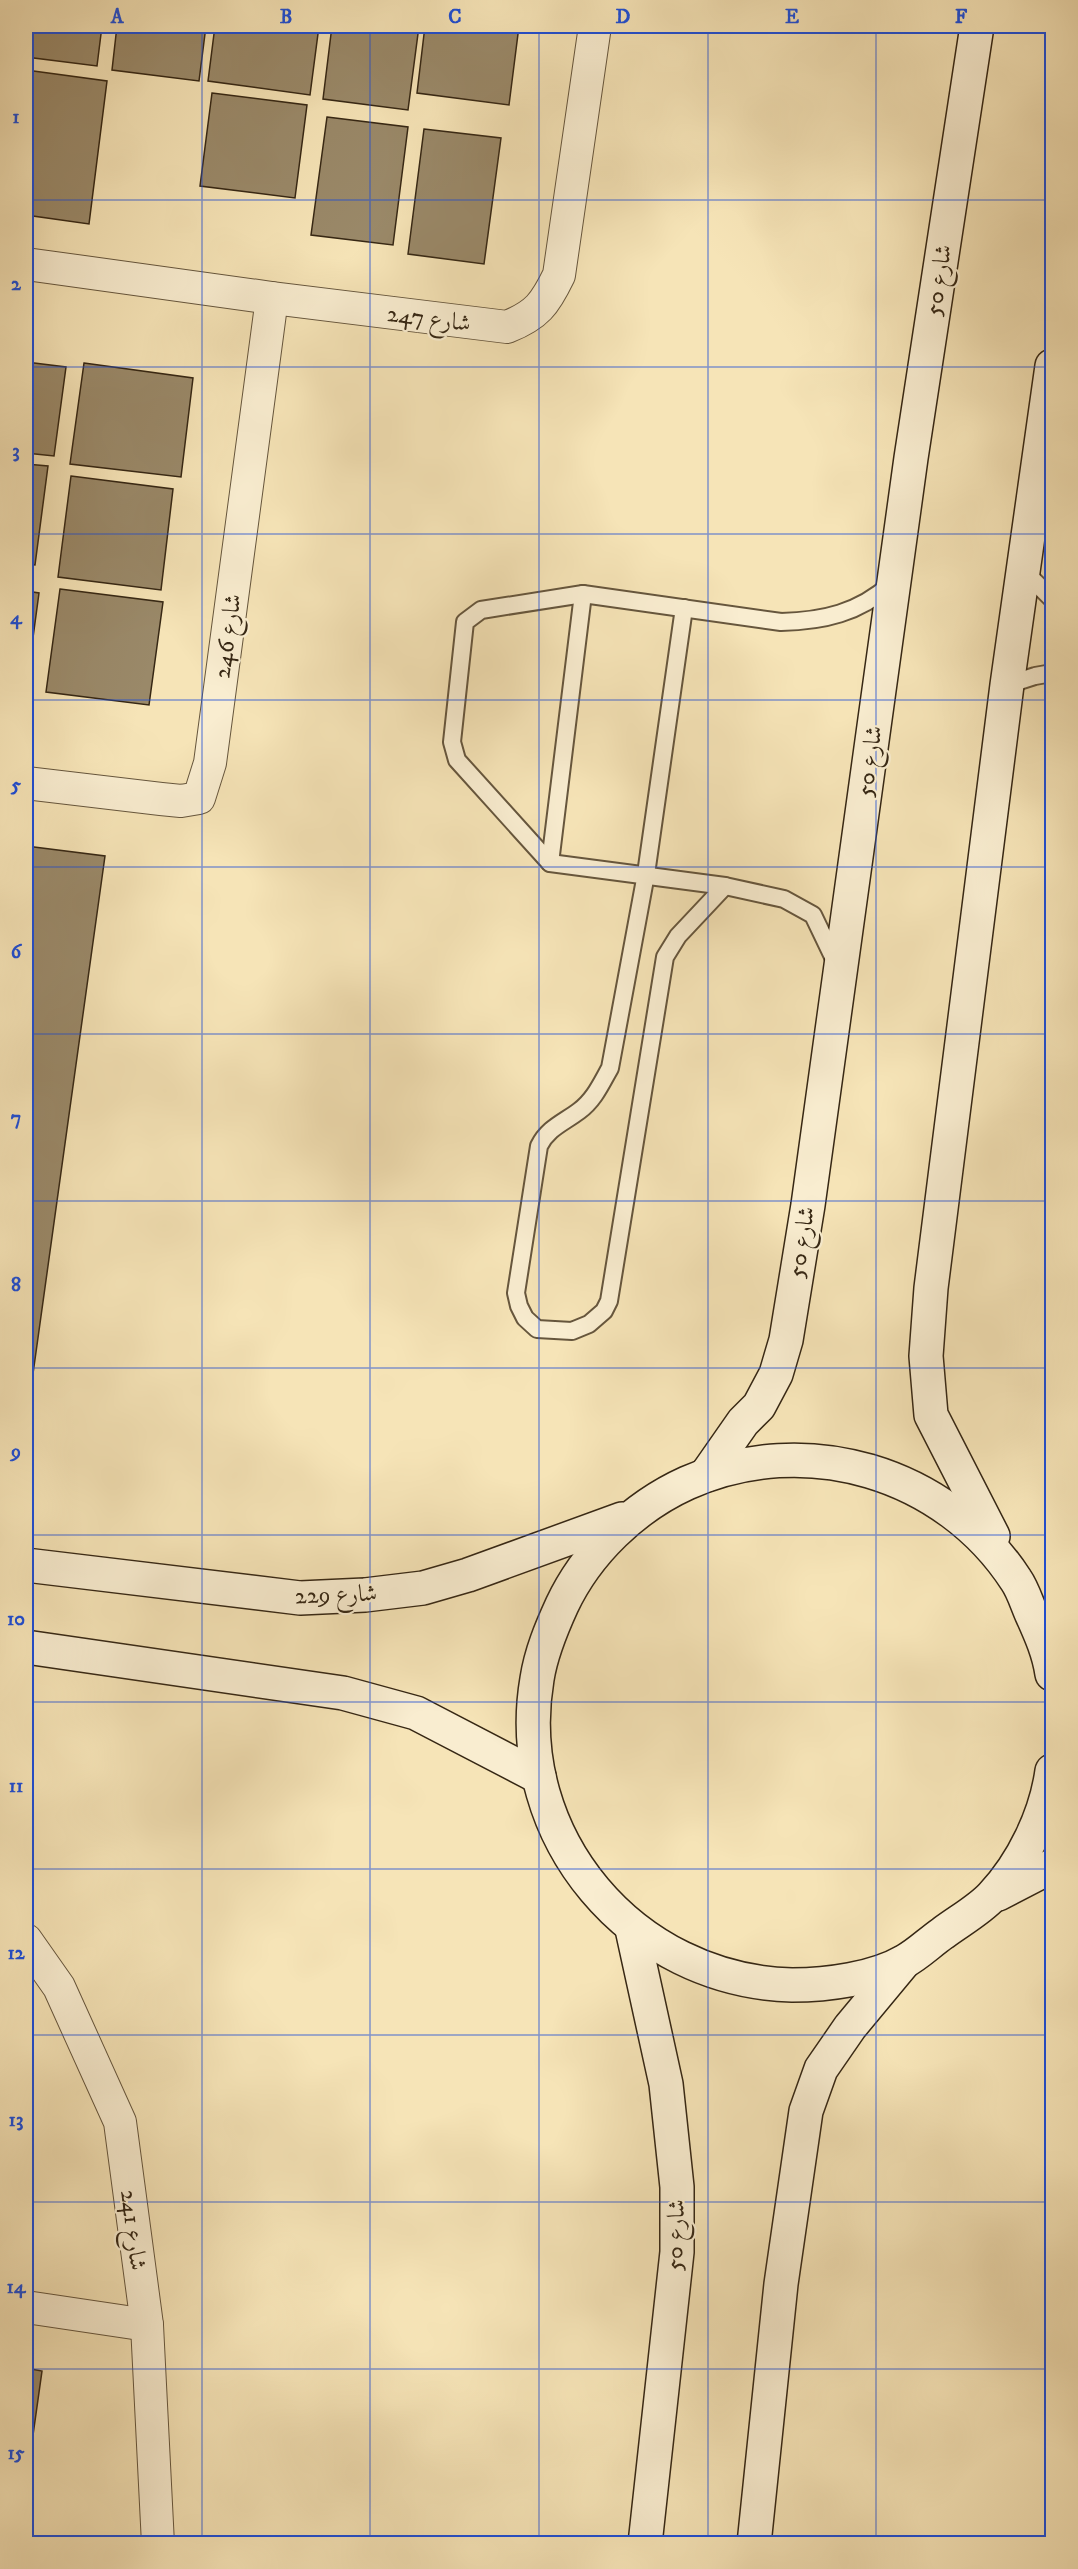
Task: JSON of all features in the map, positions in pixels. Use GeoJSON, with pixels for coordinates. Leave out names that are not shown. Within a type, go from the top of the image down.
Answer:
{"type":"FeatureCollection","features":[{"type":"Feature","properties":{"kind":"main road","name":"شارع 50"},"geometry":{"type":"LineString","coordinates":[[706,1474],[743,1422],[759,1406],[776,1374],[786,1340],[808,1205],[894,580],[977,26]]}},
{"type":"Feature","properties":{"kind":"main road"},"geometry":{"type":"LineString","coordinates":[[1051,1661],[1018,1582],[960,1476],[931,1416],[927,1356],[931,1288],[1008,685],[1053,366]]}},
{"type":"Feature","properties":{"kind":"main road"},"geometry":{"type":"LineString","coordinates":[[904,1962],[859,1978],[812,1985],[764,1984],[706,1969],[673,1955],[632,1929],[590,1886],[558,1834],[539,1777],[534,1719],[537,1679],[550,1632],[576,1579],[600,1547],[635,1514],[669,1491],[706,1474],[748,1463],[793,1458],[838,1462],[880,1473],[921,1491],[958,1515],[991,1546],[1018,1582]]}},
{"type":"Feature","properties":{"kind":"main road","name":"شارع 229"},"geometry":{"type":"LineString","coordinates":[[26,1565],[300,1598],[365,1595],[423,1588],[468,1575],[635,1514]]}},
{"type":"Feature","properties":{"kind":"main road"},"geometry":{"type":"LineString","coordinates":[[26,1647],[343,1693],[383,1703],[425,1717],[539,1777]]}},
{"type":"Feature","properties":{"kind":"main road"},"geometry":{"type":"LineString","coordinates":[[991,1897],[1017,1863],[1037,1825],[1053,1771]]}},
{"type":"Feature","properties":{"kind":"main road"},"geometry":{"type":"LineString","coordinates":[[754,2544],[781,2284],[806,2111],[821,2069],[850,2027],[904,1962],[991,1897],[1053,1866]]}},
{"type":"Feature","properties":{"kind":"main road","name":"شارع 50"},"geometry":{"type":"LineString","coordinates":[[632,1929],[666,2084],[677,2187],[677,2252],[645,2544]]}},
{"type":"Feature","properties":{"kind":"street","name":"شارع 247"},"geometry":{"type":"LineString","coordinates":[[26,264],[507,327],[527,319],[546,302],[559,275],[595,26]]}},
{"type":"Feature","properties":{"kind":"street","name":"شارع 246"},"geometry":{"type":"LineString","coordinates":[[26,783],[181,801],[199,798],[210,763],[272,298]]}},
{"type":"Feature","properties":{"kind":"street","name":"شارع 241"},"geometry":{"type":"LineString","coordinates":[[26,1940],[59,1987],[120,2122],[147,2325],[158,2544]]}},
{"type":"Feature","properties":{"kind":"street"},"geometry":{"type":"LineString","coordinates":[[26,2307],[147,2325]]}},
{"type":"Feature","properties":{"kind":"lane"},"geometry":{"type":"LineString","coordinates":[[1024,571],[1053,599]]}},
{"type":"Feature","properties":{"kind":"lane"},"geometry":{"type":"LineString","coordinates":[[840,972],[829,944],[813,915],[784,899],[725,886],[550,862],[457,760],[453,752],[452,742],[463,632],[465,622],[481,610],[583,594],[781,622],[826,619],[852,611],[878,595],[894,580]]}},
{"type":"Feature","properties":{"kind":"lane"},"geometry":{"type":"LineString","coordinates":[[550,862],[583,594]]}},
{"type":"Feature","properties":{"kind":"lane"},"geometry":{"type":"LineString","coordinates":[[684,608],[646,874],[610,1068],[596,1094],[580,1110],[544,1136],[539,1146],[516,1293],[525,1318],[537,1329],[572,1331],[581,1329],[604,1311],[609,1301],[665,957],[678,936],[725,886]]}},
{"type":"Feature","properties":{"kind":"lane"},"geometry":{"type":"LineString","coordinates":[[1008,685],[1053,673]]}},
{"type":"Feature","properties":{"kind":"building"},"geometry":{"type":"Polygon","coordinates":[[[26,26],[102,26],[97,66],[26,57],[26,26]]]}},
{"type":"Feature","properties":{"kind":"building"},"geometry":{"type":"Polygon","coordinates":[[[117,26],[206,26],[199,81],[112,70],[117,26]]]}},
{"type":"Feature","properties":{"kind":"building"},"geometry":{"type":"Polygon","coordinates":[[[215,26],[319,26],[310,95],[208,81],[215,26]]]}},
{"type":"Feature","properties":{"kind":"building"},"geometry":{"type":"Polygon","coordinates":[[[332,26],[419,26],[408,110],[323,99],[332,26]]]}},
{"type":"Feature","properties":{"kind":"building"},"geometry":{"type":"Polygon","coordinates":[[[425,26],[519,26],[509,105],[417,93],[425,26]]]}},
{"type":"Feature","properties":{"kind":"building"},"geometry":{"type":"Polygon","coordinates":[[[26,70],[107,81],[89,224],[26,215],[26,70]]]}},
{"type":"Feature","properties":{"kind":"building"},"geometry":{"type":"Polygon","coordinates":[[[212,93],[307,105],[295,198],[200,186],[212,93]]]}},
{"type":"Feature","properties":{"kind":"building"},"geometry":{"type":"Polygon","coordinates":[[[327,117],[408,127],[393,245],[311,235],[327,117]]]}},
{"type":"Feature","properties":{"kind":"building"},"geometry":{"type":"Polygon","coordinates":[[[424,129],[501,138],[484,264],[408,254],[424,129]]]}},
{"type":"Feature","properties":{"kind":"building"},"geometry":{"type":"Polygon","coordinates":[[[26,362],[66,367],[54,456],[26,453],[26,362]]]}},
{"type":"Feature","properties":{"kind":"building"},"geometry":{"type":"Polygon","coordinates":[[[84,363],[193,378],[181,477],[70,464],[84,363]]]}},
{"type":"Feature","properties":{"kind":"building"},"geometry":{"type":"Polygon","coordinates":[[[26,464],[48,466],[35,565],[26,564],[26,464]]]}},
{"type":"Feature","properties":{"kind":"building"},"geometry":{"type":"Polygon","coordinates":[[[71,476],[173,489],[161,590],[58,577],[71,476]]]}},
{"type":"Feature","properties":{"kind":"building"},"geometry":{"type":"Polygon","coordinates":[[[60,589],[163,602],[149,705],[46,692],[60,589]]]}},
{"type":"Feature","properties":{"kind":"building"},"geometry":{"type":"Polygon","coordinates":[[[26,591],[39,593],[26,690],[26,591]]]}},
{"type":"Feature","properties":{"kind":"building"},"geometry":{"type":"Polygon","coordinates":[[[26,846],[105,856],[26,1424],[26,846]]]}},
{"type":"Feature","properties":{"kind":"building"},"geometry":{"type":"Polygon","coordinates":[[[26,2368],[42,2371],[26,2485],[26,2368]]]}}]}
